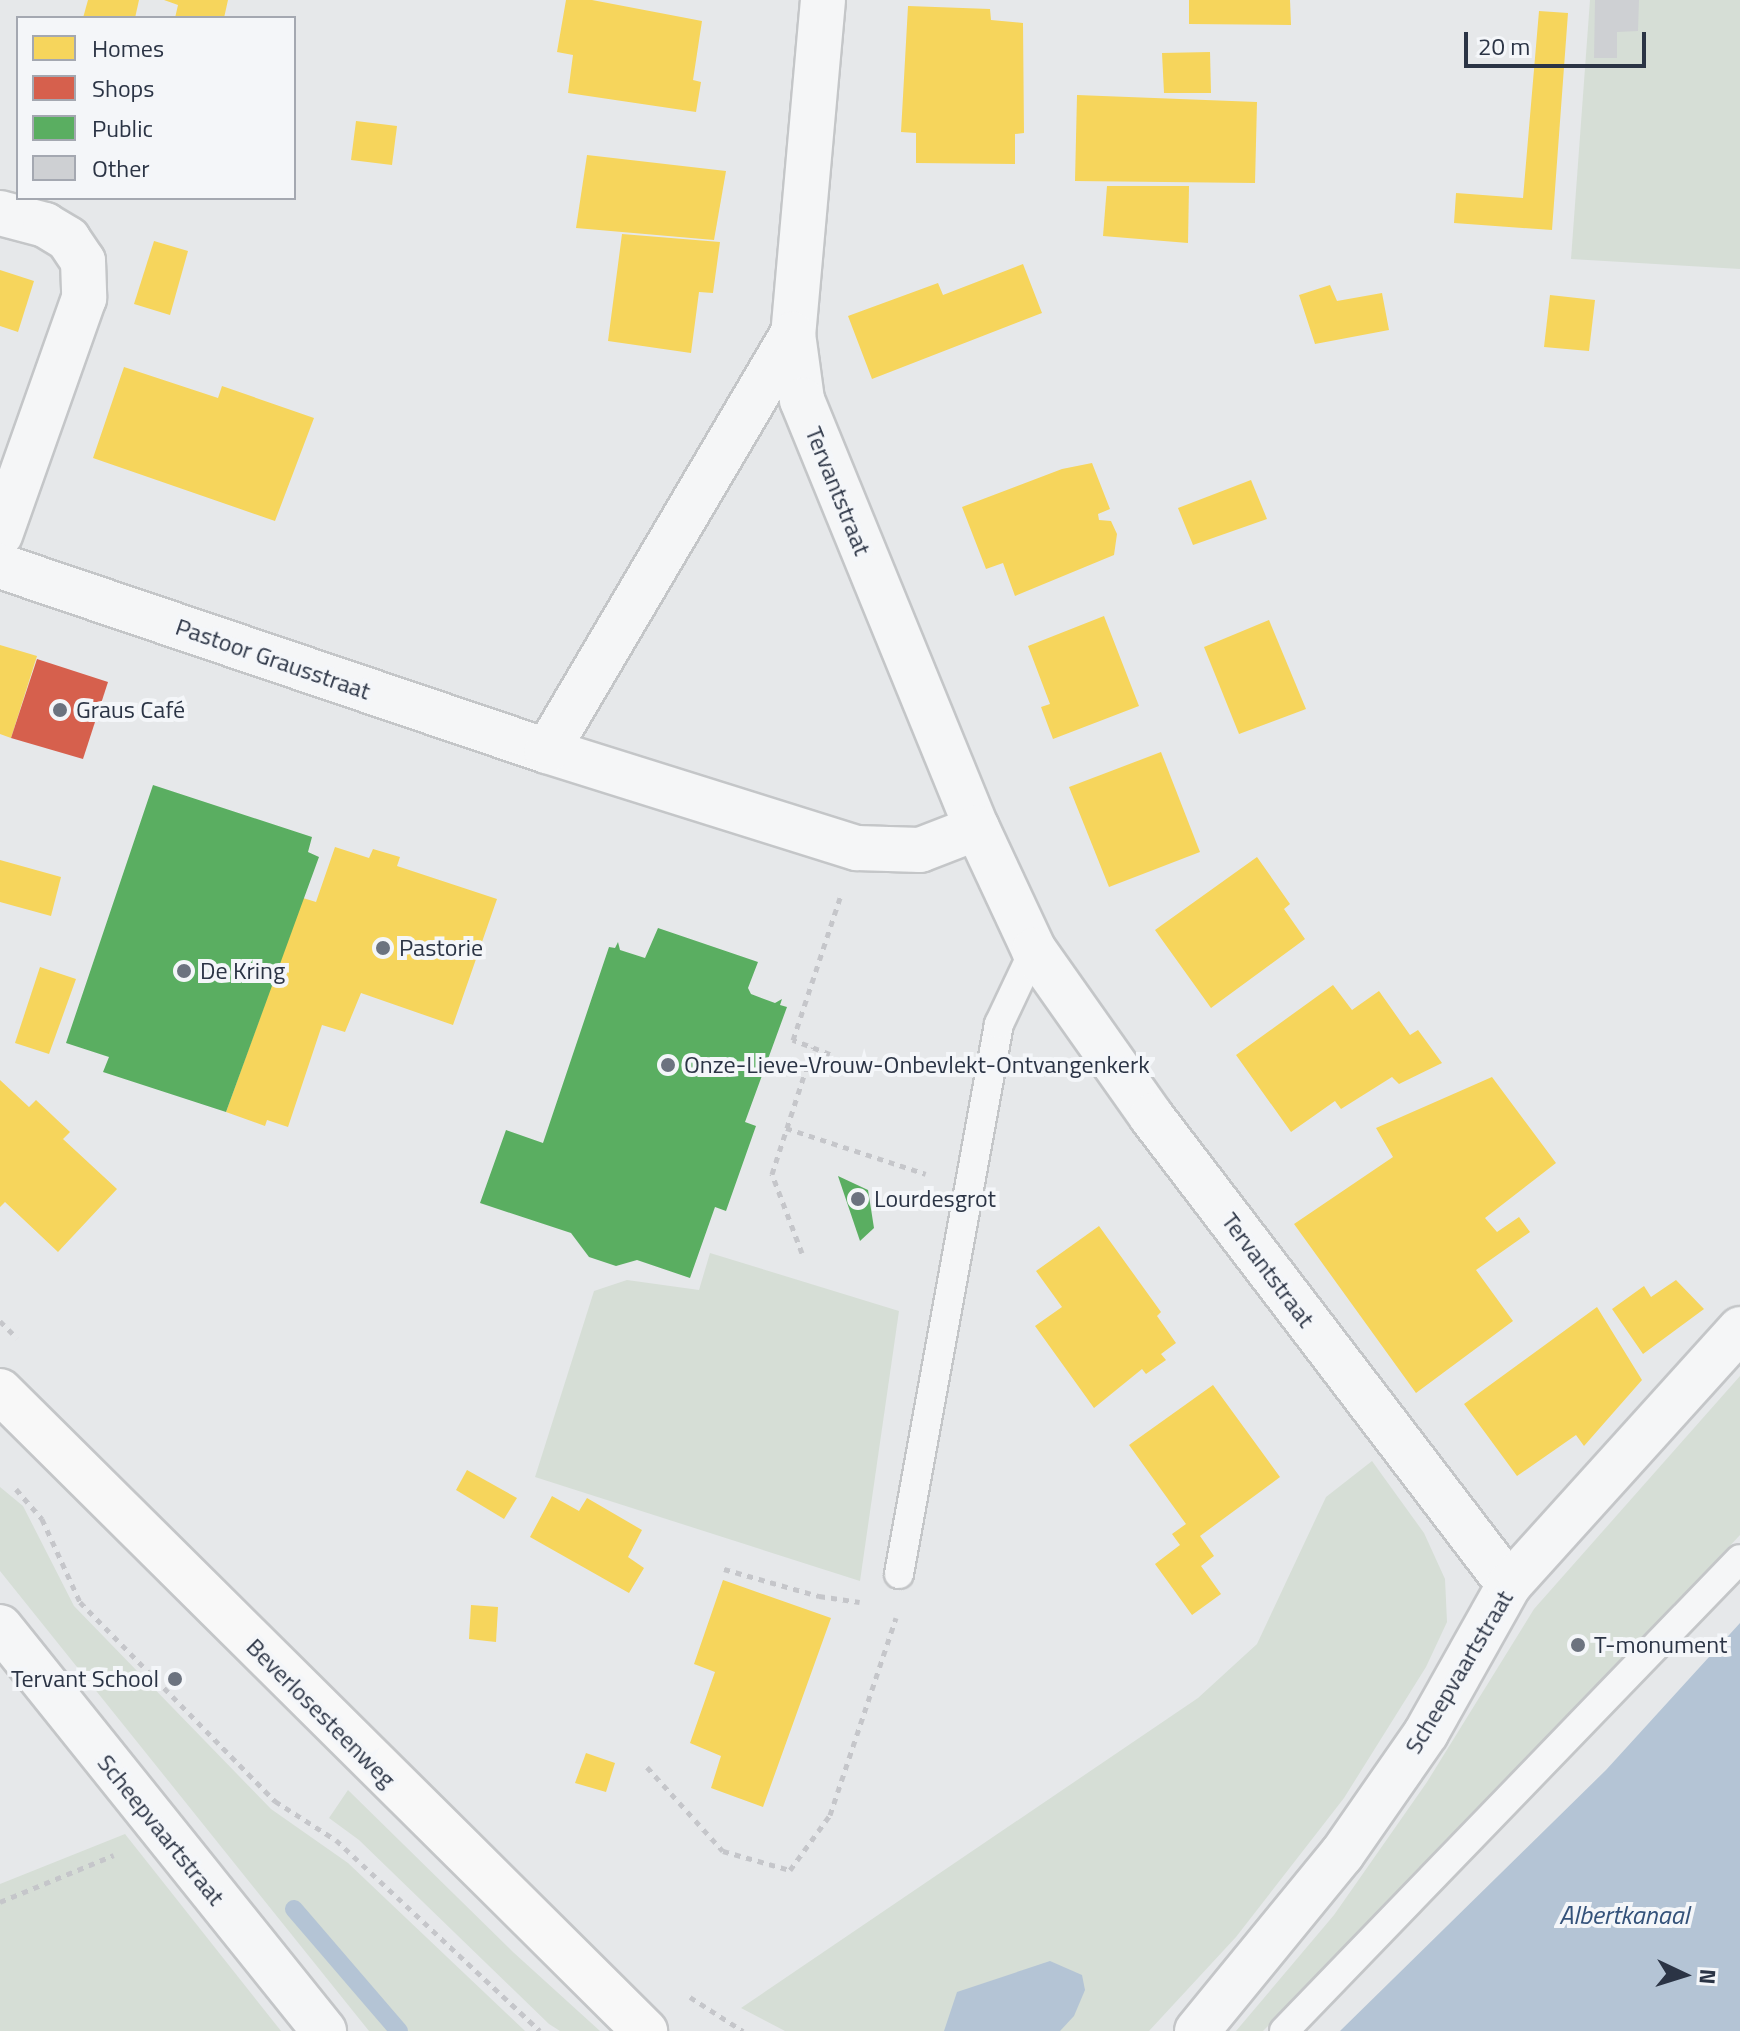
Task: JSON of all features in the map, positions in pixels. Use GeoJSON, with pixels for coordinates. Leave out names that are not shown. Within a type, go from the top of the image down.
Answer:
{"type":"FeatureCollection","features":[{"type":"Feature","properties":{"kind":"street","name":"Tervantstraat"},"geometry":{"type":"LineString","coordinates":[[823,0],[793,334],[802,400],[977,828],[1034,950],[1151,1116],[1509,1585]]}},
{"type":"Feature","properties":{"kind":"street"},"geometry":{"type":"LineString","coordinates":[[0,213],[45,225],[68,239],[83,261],[84,298],[0,535]]}},
{"type":"Feature","properties":{"kind":"street"},"geometry":{"type":"LineString","coordinates":[[547,751],[793,334]]}},
{"type":"Feature","properties":{"kind":"street","name":"Pastoor Grausstraat"},"geometry":{"type":"LineString","coordinates":[[0,566],[547,751],[857,848],[920,850],[977,828]]}},
{"type":"Feature","properties":{"kind":"street","name":"Scheepvaartstraat"},"geometry":{"type":"LineString","coordinates":[[1197,2031],[1342,1854],[1426,1733],[1509,1585],[1740,1329]]}},
{"type":"Feature","properties":{"kind":"street","name":"Beverlosesteenweg"},"geometry":{"type":"LineString","coordinates":[[0,1392],[645,2031]]}},
{"type":"Feature","properties":{"kind":"street","name":"Scheepvaartstraat"},"geometry":{"type":"LineString","coordinates":[[0,1627],[324,2031]]}},
{"type":"Feature","properties":{"kind":"lane"},"geometry":{"type":"LineString","coordinates":[[899,1574],[999,1024],[1034,950]]}},
{"type":"Feature","properties":{"kind":"lane"},"geometry":{"type":"LineString","coordinates":[[1284,2031],[1740,1559]]}},
{"type":"Feature","properties":{"kind":"path"},"geometry":{"type":"LineString","coordinates":[[830,1054],[793,1040],[857,848]]}},
{"type":"Feature","properties":{"kind":"path"},"geometry":{"type":"LineString","coordinates":[[802,1253],[772,1174],[813,1048]]}},
{"type":"Feature","properties":{"kind":"path"},"geometry":{"type":"LineString","coordinates":[[786,1128],[969,1188]]}},
{"type":"Feature","properties":{"kind":"path"},"geometry":{"type":"LineString","coordinates":[[10,1481],[42,1519],[80,1602],[275,1801],[336,1840],[540,2031]]}},
{"type":"Feature","properties":{"kind":"path"},"geometry":{"type":"LineString","coordinates":[[724,1569],[819,1596],[897,1606]]}},
{"type":"Feature","properties":{"kind":"path"},"geometry":{"type":"LineString","coordinates":[[647,1767],[723,1851],[790,1870],[830,1815],[895,1632],[899,1574]]}},
{"type":"Feature","properties":{"kind":"path"},"geometry":{"type":"LineString","coordinates":[[0,1902],[164,1835]]}},
{"type":"Feature","properties":{"kind":"shaded area"},"geometry":{"type":"Polygon","coordinates":[[[1590,0],[1740,0],[1740,269],[1571,259],[1590,0]]]}},
{"type":"Feature","properties":{"kind":"shaded area"},"geometry":{"type":"Polygon","coordinates":[[[710,1253],[899,1311],[860,1581],[535,1477],[594,1291],[627,1280],[699,1290],[710,1253]]]}},
{"type":"Feature","properties":{"kind":"shaded area"},"geometry":{"type":"Polygon","coordinates":[[[1740,1376],[1740,1535],[1482,1812],[1263,2031],[1236,2031],[1334,1915],[1427,1782],[1534,1609],[1740,1376]]]}},
{"type":"Feature","properties":{"kind":"shaded area"},"geometry":{"type":"Polygon","coordinates":[[[1372,1461],[1424,1533],[1445,1579],[1447,1622],[1426,1667],[1344,1798],[1236,1937],[1149,2031],[785,2031],[741,2008],[1198,1698],[1257,1644],[1326,1497],[1372,1461]]]}},
{"type":"Feature","properties":{"kind":"shaded area"},"geometry":{"type":"Polygon","coordinates":[[[0,1487],[23,1506],[74,1606],[271,1809],[348,1863],[525,2031],[369,2031],[0,1571],[0,1487]]]}},
{"type":"Feature","properties":{"kind":"shaded area"},"geometry":{"type":"Polygon","coordinates":[[[348,1790],[513,1952],[600,2031],[560,2031],[549,2024],[359,1840],[329,1818],[348,1790]]]}},
{"type":"Feature","properties":{"kind":"shaded area"},"geometry":{"type":"Polygon","coordinates":[[[125,1834],[281,2031],[0,2031],[0,1884],[125,1834]]]}},
{"type":"Feature","properties":{"kind":"water","name":"Albertkanaal"},"geometry":{"type":"Polygon","coordinates":[[[1740,1623],[1740,2031],[1340,2031],[1606,1770],[1740,1623]]]}},
{"type":"Feature","properties":{"kind":"water"},"geometry":{"type":"Polygon","coordinates":[[[1050,1961],[1082,1975],[1085,1990],[1074,2016],[1060,2031],[944,2031],[957,1992],[1050,1961]]]}},
{"type":"Feature","properties":{"kind":"building: Homes"},"geometry":{"type":"Polygon","coordinates":[[[88,0],[139,0],[135,16],[84,16],[88,0]]]}},
{"type":"Feature","properties":{"kind":"building: Homes"},"geometry":{"type":"Polygon","coordinates":[[[164,0],[228,0],[224,16],[175,16],[178,5],[164,0]]]}},
{"type":"Feature","properties":{"kind":"building: Homes"},"geometry":{"type":"Polygon","coordinates":[[[566,0],[592,0],[702,21],[693,80],[701,82],[696,112],[568,93],[573,55],[557,52],[566,0]]]}},
{"type":"Feature","properties":{"kind":"building: Homes"},"geometry":{"type":"Polygon","coordinates":[[[1189,0],[1290,0],[1291,25],[1189,24],[1189,0]]]}},
{"type":"Feature","properties":{"kind":"building: Homes"},"geometry":{"type":"Polygon","coordinates":[[[908,6],[990,9],[991,20],[1023,23],[1024,133],[1015,134],[1015,164],[916,163],[916,133],[901,132],[908,6]]]}},
{"type":"Feature","properties":{"kind":"building: Homes"},"geometry":{"type":"Polygon","coordinates":[[[1539,11],[1568,13],[1552,230],[1454,223],[1456,193],[1523,198],[1539,11]]]}},
{"type":"Feature","properties":{"kind":"building: Homes"},"geometry":{"type":"Polygon","coordinates":[[[1210,52],[1211,93],[1164,93],[1162,53],[1210,52]]]}},
{"type":"Feature","properties":{"kind":"building: Homes"},"geometry":{"type":"Polygon","coordinates":[[[1077,95],[1257,102],[1255,183],[1075,181],[1077,95]]]}},
{"type":"Feature","properties":{"kind":"building: Homes"},"geometry":{"type":"Polygon","coordinates":[[[356,121],[397,126],[392,165],[351,160],[356,121]]]}},
{"type":"Feature","properties":{"kind":"building: Homes"},"geometry":{"type":"Polygon","coordinates":[[[587,155],[726,171],[714,240],[576,228],[587,155]]]}},
{"type":"Feature","properties":{"kind":"building: Homes"},"geometry":{"type":"Polygon","coordinates":[[[1107,186],[1189,186],[1188,243],[1103,236],[1107,186]]]}},
{"type":"Feature","properties":{"kind":"building: Homes"},"geometry":{"type":"Polygon","coordinates":[[[622,234],[720,242],[713,293],[699,292],[691,353],[608,341],[622,234]]]}},
{"type":"Feature","properties":{"kind":"building: Homes"},"geometry":{"type":"Polygon","coordinates":[[[154,241],[188,251],[170,315],[134,304],[154,241]]]}},
{"type":"Feature","properties":{"kind":"building: Homes"},"geometry":{"type":"Polygon","coordinates":[[[1023,264],[1042,313],[872,379],[848,316],[938,283],[943,295],[1023,264]]]}},
{"type":"Feature","properties":{"kind":"building: Homes"},"geometry":{"type":"Polygon","coordinates":[[[0,270],[34,281],[18,332],[0,326],[0,270]]]}},
{"type":"Feature","properties":{"kind":"building: Homes"},"geometry":{"type":"Polygon","coordinates":[[[1330,285],[1337,301],[1382,293],[1389,330],[1315,344],[1299,295],[1330,285]]]}},
{"type":"Feature","properties":{"kind":"building: Homes"},"geometry":{"type":"Polygon","coordinates":[[[1550,295],[1595,300],[1589,351],[1544,347],[1550,295]]]}},
{"type":"Feature","properties":{"kind":"building: Homes"},"geometry":{"type":"Polygon","coordinates":[[[124,367],[218,398],[222,386],[314,418],[275,521],[93,458],[124,367]]]}},
{"type":"Feature","properties":{"kind":"building: Homes"},"geometry":{"type":"Polygon","coordinates":[[[1092,463],[1110,509],[1098,514],[1099,520],[1111,521],[1117,534],[1114,555],[1015,596],[1003,563],[986,569],[962,507],[1062,469],[1092,463]]]}},
{"type":"Feature","properties":{"kind":"building: Homes"},"geometry":{"type":"Polygon","coordinates":[[[1251,480],[1267,519],[1193,545],[1178,508],[1251,480]]]}},
{"type":"Feature","properties":{"kind":"building: Homes"},"geometry":{"type":"Polygon","coordinates":[[[1104,616],[1139,706],[1053,739],[1041,707],[1050,704],[1028,646],[1104,616]]]}},
{"type":"Feature","properties":{"kind":"building: Homes"},"geometry":{"type":"Polygon","coordinates":[[[1269,620],[1306,709],[1239,734],[1204,647],[1269,620]]]}},
{"type":"Feature","properties":{"kind":"building: Homes"},"geometry":{"type":"Polygon","coordinates":[[[0,645],[37,656],[11,738],[0,734],[0,645]]]}},
{"type":"Feature","properties":{"kind":"building: Homes"},"geometry":{"type":"Polygon","coordinates":[[[1161,752],[1200,852],[1109,887],[1069,787],[1161,752]]]}},
{"type":"Feature","properties":{"kind":"building: Homes","name":"Pastorie"},"geometry":{"type":"Polygon","coordinates":[[[335,847],[369,858],[373,849],[400,857],[397,866],[497,899],[453,1025],[361,993],[345,1032],[322,1025],[288,1127],[267,1120],[265,1126],[226,1112],[303,898],[316,902],[335,847]]]}},
{"type":"Feature","properties":{"kind":"building: Homes"},"geometry":{"type":"Polygon","coordinates":[[[1257,857],[1290,904],[1284,909],[1305,939],[1211,1008],[1155,930],[1257,857]]]}},
{"type":"Feature","properties":{"kind":"building: Homes"},"geometry":{"type":"Polygon","coordinates":[[[0,860],[61,877],[51,916],[0,902],[0,860]]]}},
{"type":"Feature","properties":{"kind":"building: Homes"},"geometry":{"type":"Polygon","coordinates":[[[40,967],[76,979],[49,1054],[15,1043],[40,967]]]}},
{"type":"Feature","properties":{"kind":"building: Homes"},"geometry":{"type":"Polygon","coordinates":[[[1333,985],[1352,1010],[1379,991],[1410,1035],[1418,1030],[1442,1063],[1399,1084],[1392,1077],[1341,1109],[1335,1101],[1291,1132],[1236,1055],[1333,985]]]}},
{"type":"Feature","properties":{"kind":"building: Homes"},"geometry":{"type":"Polygon","coordinates":[[[1492,1077],[1556,1163],[1485,1218],[1497,1232],[1519,1217],[1530,1232],[1476,1270],[1513,1321],[1416,1393],[1294,1224],[1393,1157],[1376,1128],[1492,1077]]]}},
{"type":"Feature","properties":{"kind":"building: Homes"},"geometry":{"type":"Polygon","coordinates":[[[0,1080],[29,1107],[36,1100],[70,1132],[63,1139],[117,1189],[58,1252],[5,1202],[0,1207],[0,1080]]]}},
{"type":"Feature","properties":{"kind":"building: Homes"},"geometry":{"type":"Polygon","coordinates":[[[1099,1226],[1161,1312],[1157,1316],[1176,1343],[1161,1354],[1166,1360],[1146,1374],[1142,1369],[1094,1408],[1035,1326],[1062,1307],[1036,1271],[1099,1226]]]}},
{"type":"Feature","properties":{"kind":"building: Homes"},"geometry":{"type":"Polygon","coordinates":[[[1676,1280],[1704,1309],[1643,1354],[1612,1309],[1644,1286],[1651,1297],[1676,1280]]]}},
{"type":"Feature","properties":{"kind":"building: Homes"},"geometry":{"type":"Polygon","coordinates":[[[1597,1307],[1642,1380],[1584,1446],[1576,1435],[1517,1476],[1464,1404],[1597,1307]]]}},
{"type":"Feature","properties":{"kind":"building: Homes"},"geometry":{"type":"Polygon","coordinates":[[[1213,1385],[1280,1477],[1200,1536],[1214,1556],[1201,1566],[1221,1594],[1192,1615],[1155,1564],[1180,1545],[1172,1534],[1186,1524],[1129,1445],[1213,1385]]]}},
{"type":"Feature","properties":{"kind":"building: Homes"},"geometry":{"type":"Polygon","coordinates":[[[467,1470],[517,1498],[504,1519],[456,1490],[467,1470]]]}},
{"type":"Feature","properties":{"kind":"building: Homes"},"geometry":{"type":"Polygon","coordinates":[[[552,1496],[579,1511],[587,1498],[642,1530],[628,1557],[644,1568],[629,1593],[530,1537],[552,1496]]]}},
{"type":"Feature","properties":{"kind":"building: Homes"},"geometry":{"type":"Polygon","coordinates":[[[723,1580],[831,1618],[763,1807],[711,1788],[721,1756],[690,1743],[715,1672],[694,1664],[723,1580]]]}},
{"type":"Feature","properties":{"kind":"building: Homes"},"geometry":{"type":"Polygon","coordinates":[[[471,1605],[498,1607],[496,1642],[469,1639],[471,1605]]]}},
{"type":"Feature","properties":{"kind":"building: Homes"},"geometry":{"type":"Polygon","coordinates":[[[586,1753],[615,1763],[606,1792],[575,1783],[586,1753]]]}},
{"type":"Feature","properties":{"kind":"building: Shops","name":"Graus Café"},"geometry":{"type":"Polygon","coordinates":[[[37,659],[108,682],[83,759],[11,738],[37,659]]]}},
{"type":"Feature","properties":{"kind":"building: Public","name":"De Kring"},"geometry":{"type":"Polygon","coordinates":[[[153,785],[312,837],[308,852],[319,857],[226,1112],[103,1072],[109,1057],[66,1043],[153,785]]]}},
{"type":"Feature","properties":{"kind":"building: Public","name":"Onze-Lieve-Vrouw-Onbevlekt-Ontvangenkerk"},"geometry":{"type":"Polygon","coordinates":[[[658,928],[758,962],[748,988],[751,994],[775,1003],[782,999],[780,1005],[787,1007],[745,1122],[756,1126],[726,1211],[715,1207],[690,1278],[637,1260],[616,1266],[589,1257],[571,1233],[480,1203],[506,1130],[543,1143],[609,947],[615,948],[618,942],[620,950],[645,958],[658,928]]]}},
{"type":"Feature","properties":{"kind":"building: Public","name":"Lourdesgrot"},"geometry":{"type":"Polygon","coordinates":[[[838,1176],[868,1190],[874,1228],[860,1241],[838,1176]]]}},
{"type":"Feature","properties":{"kind":"building: Other"},"geometry":{"type":"Polygon","coordinates":[[[1595,0],[1639,0],[1638,31],[1617,32],[1617,58],[1594,58],[1595,0]]]}},
{"type":"Feature","properties":{"kind":"waterway"},"geometry":{"type":"LineString","coordinates":[[294,1909],[399,2031]]}},
{"type":"Feature","properties":{"kind":"place","name":"Graus Café"},"geometry":{"type":"Point","coordinates":[60,710]}},
{"type":"Feature","properties":{"kind":"place","name":"Pastorie"},"geometry":{"type":"Point","coordinates":[383,948]}},
{"type":"Feature","properties":{"kind":"place","name":"De Kring"},"geometry":{"type":"Point","coordinates":[184,971]}},
{"type":"Feature","properties":{"kind":"place","name":"Onze-Lieve-Vrouw-Onbevlekt-Ontvangenkerk"},"geometry":{"type":"Point","coordinates":[668,1065]}},
{"type":"Feature","properties":{"kind":"place","name":"Lourdesgrot"},"geometry":{"type":"Point","coordinates":[858,1199]}},
{"type":"Feature","properties":{"kind":"place","name":"T-monument"},"geometry":{"type":"Point","coordinates":[1578,1645]}},
{"type":"Feature","properties":{"kind":"place","name":"Tervant School"},"geometry":{"type":"Point","coordinates":[175,1679]}}]}
